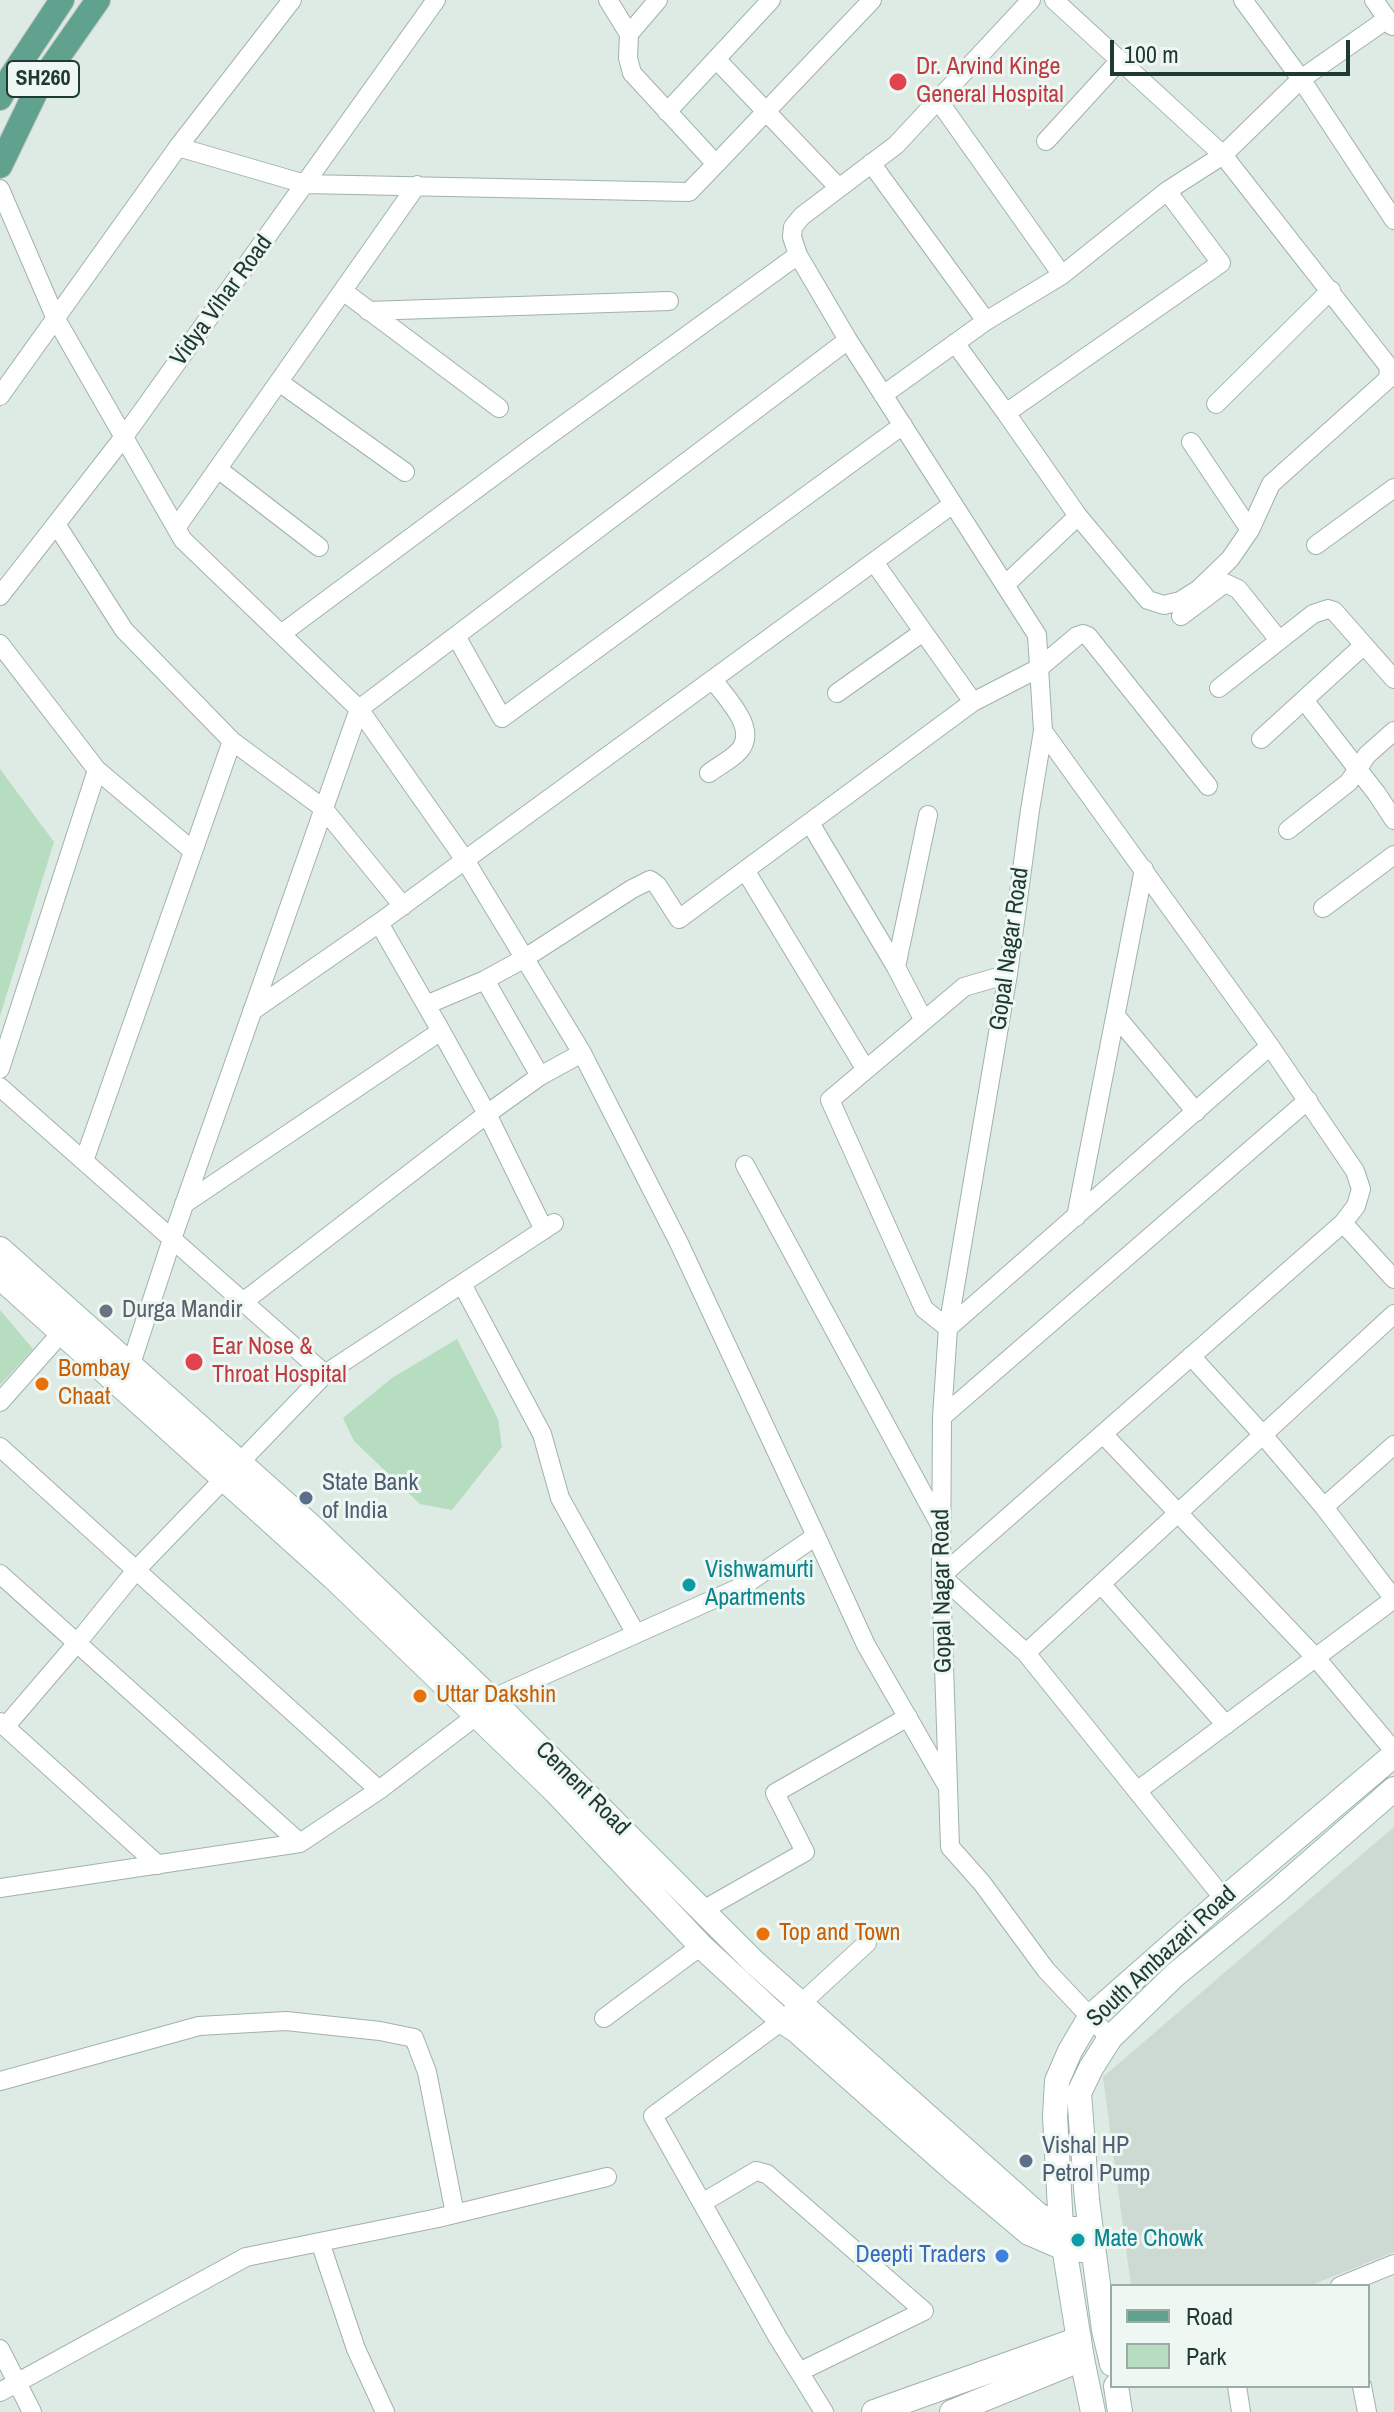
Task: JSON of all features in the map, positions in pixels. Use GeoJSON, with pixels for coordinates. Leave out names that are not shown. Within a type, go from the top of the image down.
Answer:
{"type":"FeatureCollection","features":[{"type":"Feature","properties":{"kind":"main road","name":"SH260"},"geometry":{"type":"LineString","coordinates":[[0,98],[62,0]]}},
{"type":"Feature","properties":{"kind":"main road","name":"SH260"},"geometry":{"type":"LineString","coordinates":[[0,166],[40,83],[98,0]]}},
{"type":"Feature","properties":{"kind":"main road","name":"Cement Road"},"geometry":{"type":"LineString","coordinates":[[0,1249],[131,1364],[231,1470]]}},
{"type":"Feature","properties":{"kind":"main road","name":"Cement Road"},"geometry":{"type":"LineString","coordinates":[[0,1277],[160,1420],[314,1529],[484,1707],[555,1791],[701,1946],[782,2021],[1029,2233],[1063,2238]]}},
{"type":"Feature","properties":{"kind":"main road","name":"Cement Road"},"geometry":{"type":"LineString","coordinates":[[484,1707],[703,1910],[755,1963],[1063,2238]]}},
{"type":"Feature","properties":{"kind":"main road","name":"South Ambazari Road"},"geometry":{"type":"LineString","coordinates":[[1093,2412],[1063,2238],[1055,2116],[1057,2081],[1070,2051],[1090,2017],[1394,1753]]}},
{"type":"Feature","properties":{"kind":"main road"},"geometry":{"type":"LineString","coordinates":[[1110,2352],[1091,2240],[1079,2093],[1091,2068],[1110,2038],[1175,1975],[1394,1789]]}},
{"type":"Feature","properties":{"kind":"main road"},"geometry":{"type":"LineString","coordinates":[[1063,2238],[1091,2240]]}},
{"type":"Feature","properties":{"kind":"main road"},"geometry":{"type":"LineString","coordinates":[[874,2412],[1080,2349]]}},
{"type":"Feature","properties":{"kind":"main road"},"geometry":{"type":"LineString","coordinates":[[952,2412],[1080,2349]]}},
{"type":"Feature","properties":{"kind":"main road"},"geometry":{"type":"LineString","coordinates":[[1116,2388],[1120,2412]]}},
{"type":"Feature","properties":{"kind":"street"},"geometry":{"type":"LineString","coordinates":[[0,396],[178,147],[292,0]]}},
{"type":"Feature","properties":{"kind":"street","name":"Vidya Vihar Road"},"geometry":{"type":"LineString","coordinates":[[0,596],[123,438],[436,0]]}},
{"type":"Feature","properties":{"kind":"street"},"geometry":{"type":"LineString","coordinates":[[608,0],[629,34],[628,58],[632,73],[716,164]]}},
{"type":"Feature","properties":{"kind":"street"},"geometry":{"type":"LineString","coordinates":[[629,34],[658,0]]}},
{"type":"Feature","properties":{"kind":"street"},"geometry":{"type":"LineString","coordinates":[[667,112],[771,0]]}},
{"type":"Feature","properties":{"kind":"street"},"geometry":{"type":"LineString","coordinates":[[178,147],[305,184],[689,192],[872,0]]}},
{"type":"Feature","properties":{"kind":"street"},"geometry":{"type":"LineString","coordinates":[[281,634],[798,255],[792,237],[793,227],[802,216],[896,145],[1031,0]]}},
{"type":"Feature","properties":{"kind":"street"},"geometry":{"type":"LineString","coordinates":[[955,343],[1078,516],[1148,600],[1164,605],[1180,601],[1199,589],[1230,559],[1250,530],[1271,484],[1388,379],[1389,367],[1223,155],[1054,0]]}},
{"type":"Feature","properties":{"kind":"street"},"geometry":{"type":"LineString","coordinates":[[1243,0],[1301,79],[1394,220]]}},
{"type":"Feature","properties":{"kind":"street"},"geometry":{"type":"LineString","coordinates":[[883,395],[986,321],[1062,275],[1167,191],[1223,155],[1301,79],[1390,23],[1374,0]]}},
{"type":"Feature","properties":{"kind":"street"},"geometry":{"type":"LineString","coordinates":[[716,59],[839,188]]}},
{"type":"Feature","properties":{"kind":"street"},"geometry":{"type":"LineString","coordinates":[[1046,141],[1120,60]]}},
{"type":"Feature","properties":{"kind":"street"},"geometry":{"type":"LineString","coordinates":[[938,100],[1062,275]]}},
{"type":"Feature","properties":{"kind":"street"},"geometry":{"type":"LineString","coordinates":[[871,163],[986,321]]}},
{"type":"Feature","properties":{"kind":"street"},"geometry":{"type":"LineString","coordinates":[[176,528],[417,185]]}},
{"type":"Feature","properties":{"kind":"street"},"geometry":{"type":"LineString","coordinates":[[0,189],[56,319],[183,540],[359,709],[465,860],[582,1053],[679,1243],[866,1645],[948,1787]]}},
{"type":"Feature","properties":{"kind":"street"},"geometry":{"type":"LineString","coordinates":[[1006,413],[1221,263],[1167,191]]}},
{"type":"Feature","properties":{"kind":"street","name":"Gopal Nagar Road"},"geometry":{"type":"LineString","coordinates":[[798,255],[848,340],[1037,635],[1043,731],[1008,974],[948,1328],[942,1417],[941,1576],[950,1847],[982,1883],[1046,1970],[1110,2038]]}},
{"type":"Feature","properties":{"kind":"street"},"geometry":{"type":"LineString","coordinates":[[1216,404],[1331,290]]}},
{"type":"Feature","properties":{"kind":"street"},"geometry":{"type":"LineString","coordinates":[[343,291],[499,408]]}},
{"type":"Feature","properties":{"kind":"street"},"geometry":{"type":"LineString","coordinates":[[368,311],[669,301]]}},
{"type":"Feature","properties":{"kind":"street"},"geometry":{"type":"LineString","coordinates":[[131,1364],[184,1204],[359,709],[848,340]]}},
{"type":"Feature","properties":{"kind":"street"},"geometry":{"type":"LineString","coordinates":[[279,382],[405,472]]}},
{"type":"Feature","properties":{"kind":"street"},"geometry":{"type":"LineString","coordinates":[[456,636],[502,718],[903,425]]}},
{"type":"Feature","properties":{"kind":"street"},"geometry":{"type":"LineString","coordinates":[[1191,442],[1250,530]]}},
{"type":"Feature","properties":{"kind":"street"},"geometry":{"type":"LineString","coordinates":[[218,469],[319,547]]}},
{"type":"Feature","properties":{"kind":"street"},"geometry":{"type":"LineString","coordinates":[[1316,545],[1394,488]]}},
{"type":"Feature","properties":{"kind":"street"},"geometry":{"type":"LineString","coordinates":[[252,1011],[403,906],[953,504]]}},
{"type":"Feature","properties":{"kind":"street"},"geometry":{"type":"LineString","coordinates":[[1005,585],[1078,516]]}},
{"type":"Feature","properties":{"kind":"street"},"geometry":{"type":"LineString","coordinates":[[56,524],[124,630],[232,741],[323,808],[403,906]]}},
{"type":"Feature","properties":{"kind":"street"},"geometry":{"type":"LineString","coordinates":[[874,562],[973,702]]}},
{"type":"Feature","properties":{"kind":"street"},"geometry":{"type":"LineString","coordinates":[[1181,616],[1225,583],[1238,589],[1279,640]]}},
{"type":"Feature","properties":{"kind":"street"},"geometry":{"type":"LineString","coordinates":[[1219,688],[1313,614],[1328,609],[1334,611],[1394,679]]}},
{"type":"Feature","properties":{"kind":"street"},"geometry":{"type":"LineString","coordinates":[[837,693],[923,632]]}},
{"type":"Feature","properties":{"kind":"street"},"geometry":{"type":"LineString","coordinates":[[426,1005],[485,980],[525,958],[650,880],[657,885],[679,919],[973,702],[1039,668],[1083,634],[1088,636],[1208,786]]}},
{"type":"Feature","properties":{"kind":"street"},"geometry":{"type":"LineString","coordinates":[[0,644],[97,770],[193,851]]}},
{"type":"Feature","properties":{"kind":"street"},"geometry":{"type":"LineString","coordinates":[[1261,739],[1364,645]]}},
{"type":"Feature","properties":{"kind":"street"},"geometry":{"type":"LineString","coordinates":[[709,773],[741,750],[746,738],[744,723],[714,681]]}},
{"type":"Feature","properties":{"kind":"street"},"geometry":{"type":"LineString","coordinates":[[1304,700],[1394,820]]}},
{"type":"Feature","properties":{"kind":"street"},"geometry":{"type":"LineString","coordinates":[[1043,731],[1308,1100],[1355,1171],[1361,1189],[1356,1206],[1343,1223],[941,1576],[1026,1653],[1224,1899]]}},
{"type":"Feature","properties":{"kind":"street"},"geometry":{"type":"LineString","coordinates":[[1288,830],[1349,782],[1367,755],[1394,731]]}},
{"type":"Feature","properties":{"kind":"street"},"geometry":{"type":"LineString","coordinates":[[84,1161],[232,741]]}},
{"type":"Feature","properties":{"kind":"street"},"geometry":{"type":"LineString","coordinates":[[0,1069],[97,770]]}},
{"type":"Feature","properties":{"kind":"street"},"geometry":{"type":"LineString","coordinates":[[896,967],[928,815]]}},
{"type":"Feature","properties":{"kind":"street"},"geometry":{"type":"LineString","coordinates":[[810,823],[896,967],[924,1021]]}},
{"type":"Feature","properties":{"kind":"street"},"geometry":{"type":"LineString","coordinates":[[1323,908],[1394,855]]}},
{"type":"Feature","properties":{"kind":"street"},"geometry":{"type":"LineString","coordinates":[[1076,1217],[1144,869]]}},
{"type":"Feature","properties":{"kind":"street"},"geometry":{"type":"LineString","coordinates":[[745,870],[866,1070]]}},
{"type":"Feature","properties":{"kind":"street"},"geometry":{"type":"LineString","coordinates":[[158,1865],[2,1725],[77,1643],[137,1569],[325,1374],[549,1226],[379,923]]}},
{"type":"Feature","properties":{"kind":"street"},"geometry":{"type":"LineString","coordinates":[[1008,974],[964,987],[830,1100],[924,1309],[948,1328],[1270,1046]]}},
{"type":"Feature","properties":{"kind":"street"},"geometry":{"type":"LineString","coordinates":[[485,980],[540,1076]]}},
{"type":"Feature","properties":{"kind":"street"},"geometry":{"type":"LineString","coordinates":[[1116,1016],[1196,1112]]}},
{"type":"Feature","properties":{"kind":"street"},"geometry":{"type":"LineString","coordinates":[[184,1204],[441,1031]]}},
{"type":"Feature","properties":{"kind":"street"},"geometry":{"type":"LineString","coordinates":[[243,1302],[487,1114],[540,1076],[582,1053]]}},
{"type":"Feature","properties":{"kind":"street"},"geometry":{"type":"LineString","coordinates":[[0,1087],[325,1374]]}},
{"type":"Feature","properties":{"kind":"street"},"geometry":{"type":"LineString","coordinates":[[942,1417],[1308,1100]]}},
{"type":"Feature","properties":{"kind":"street"},"geometry":{"type":"LineString","coordinates":[[745,1165],[941,1527]]}},
{"type":"Feature","properties":{"kind":"street"},"geometry":{"type":"LineString","coordinates":[[1343,1223],[1394,1279]]}},
{"type":"Feature","properties":{"kind":"street"},"geometry":{"type":"LineString","coordinates":[[462,1284],[542,1434],[560,1498],[636,1634]]}},
{"type":"Feature","properties":{"kind":"street"},"geometry":{"type":"LineString","coordinates":[[1026,1653],[1394,1314]]}},
{"type":"Feature","properties":{"kind":"street"},"geometry":{"type":"LineString","coordinates":[[0,1402],[62,1332]]}},
{"type":"Feature","properties":{"kind":"street"},"geometry":{"type":"LineString","coordinates":[[1137,1791],[1394,1599],[1324,1507],[1191,1356]]}},
{"type":"Feature","properties":{"kind":"street"},"geometry":{"type":"LineString","coordinates":[[1103,1434],[1316,1658],[1394,1753]]}},
{"type":"Feature","properties":{"kind":"street"},"geometry":{"type":"LineString","coordinates":[[1324,1507],[1394,1445]]}},
{"type":"Feature","properties":{"kind":"street"},"geometry":{"type":"LineString","coordinates":[[0,1447],[379,1790]]}},
{"type":"Feature","properties":{"kind":"street"},"geometry":{"type":"LineString","coordinates":[[3,1884],[300,1843],[379,1790],[484,1707],[743,1586],[816,1536]]}},
{"type":"Feature","properties":{"kind":"street"},"geometry":{"type":"LineString","coordinates":[[0,1574],[300,1843]]}},
{"type":"Feature","properties":{"kind":"street"},"geometry":{"type":"LineString","coordinates":[[1101,1584],[1226,1725]]}},
{"type":"Feature","properties":{"kind":"street"},"geometry":{"type":"LineString","coordinates":[[703,1910],[805,1852],[775,1793],[908,1717]]}},
{"type":"Feature","properties":{"kind":"street"},"geometry":{"type":"LineString","coordinates":[[824,2412],[653,2116],[782,2021],[867,1943]]}},
{"type":"Feature","properties":{"kind":"street"},"geometry":{"type":"LineString","coordinates":[[604,2018],[701,1946]]}},
{"type":"Feature","properties":{"kind":"street"},"geometry":{"type":"LineString","coordinates":[[0,2081],[199,2026],[286,2021],[380,2031],[414,2038],[427,2072],[455,2214]]}},
{"type":"Feature","properties":{"kind":"street"},"geometry":{"type":"LineString","coordinates":[[702,2203],[756,2171],[767,2174],[924,2311],[799,2372]]}},
{"type":"Feature","properties":{"kind":"street"},"geometry":{"type":"LineString","coordinates":[[0,2392],[246,2257],[455,2214],[607,2177]]}},
{"type":"Feature","properties":{"kind":"street"},"geometry":{"type":"LineString","coordinates":[[320,2242],[356,2349],[385,2412]]}},
{"type":"Feature","properties":{"kind":"street"},"geometry":{"type":"LineString","coordinates":[[1346,2284],[1394,2264]]}},
{"type":"Feature","properties":{"kind":"street"},"geometry":{"type":"LineString","coordinates":[[0,2349],[32,2412]]}},
{"type":"Feature","properties":{"kind":"street"},"geometry":{"type":"LineString","coordinates":[[1080,2349],[1110,2356]]}},
{"type":"Feature","properties":{"kind":"street"},"geometry":{"type":"LineString","coordinates":[[1237,2388],[1241,2412]]}},
{"type":"Feature","properties":{"kind":"street"},"geometry":{"type":"LineString","coordinates":[[1362,2388],[1367,2412]]}},
{"type":"Feature","properties":{"kind":"shaded area"},"geometry":{"type":"Polygon","coordinates":[[[1394,1827],[1394,2252],[1314,2284],[1131,2284],[1103,2077],[1394,1827]]]}},
{"type":"Feature","properties":{"kind":"green space"},"geometry":{"type":"Polygon","coordinates":[[[0,769],[54,842],[0,1016],[0,769]]]}},
{"type":"Feature","properties":{"kind":"green space"},"geometry":{"type":"Polygon","coordinates":[[[0,1310],[33,1349],[0,1385],[0,1310]]]}},
{"type":"Feature","properties":{"kind":"green space"},"geometry":{"type":"Polygon","coordinates":[[[457,1339],[498,1419],[502,1447],[452,1510],[420,1504],[354,1441],[343,1418],[392,1378],[457,1339]]]}},
{"type":"Feature","properties":{"kind":"place","name":"Dr. Arvind Kinge General Hospital"},"geometry":{"type":"Point","coordinates":[898,82]}},
{"type":"Feature","properties":{"kind":"place","name":"Durga Mandir"},"geometry":{"type":"Point","coordinates":[106,1311]}},
{"type":"Feature","properties":{"kind":"place","name":"Ear Nose & Throat Hospital"},"geometry":{"type":"Point","coordinates":[194,1362]}},
{"type":"Feature","properties":{"kind":"place","name":"Bombay Chaat"},"geometry":{"type":"Point","coordinates":[42,1384]}},
{"type":"Feature","properties":{"kind":"place","name":"State Bank of India"},"geometry":{"type":"Point","coordinates":[306,1498]}},
{"type":"Feature","properties":{"kind":"place","name":"Vishwamurti Apartments"},"geometry":{"type":"Point","coordinates":[689,1585]}},
{"type":"Feature","properties":{"kind":"place","name":"Uttar Dakshin"},"geometry":{"type":"Point","coordinates":[420,1696]}},
{"type":"Feature","properties":{"kind":"place","name":"Top and Town"},"geometry":{"type":"Point","coordinates":[763,1934]}},
{"type":"Feature","properties":{"kind":"place","name":"Vishal HP Petrol Pump"},"geometry":{"type":"Point","coordinates":[1026,2161]}},
{"type":"Feature","properties":{"kind":"place","name":"Mate Chowk"},"geometry":{"type":"Point","coordinates":[1078,2240]}},
{"type":"Feature","properties":{"kind":"place","name":"Deepti Traders"},"geometry":{"type":"Point","coordinates":[1002,2256]}}]}
